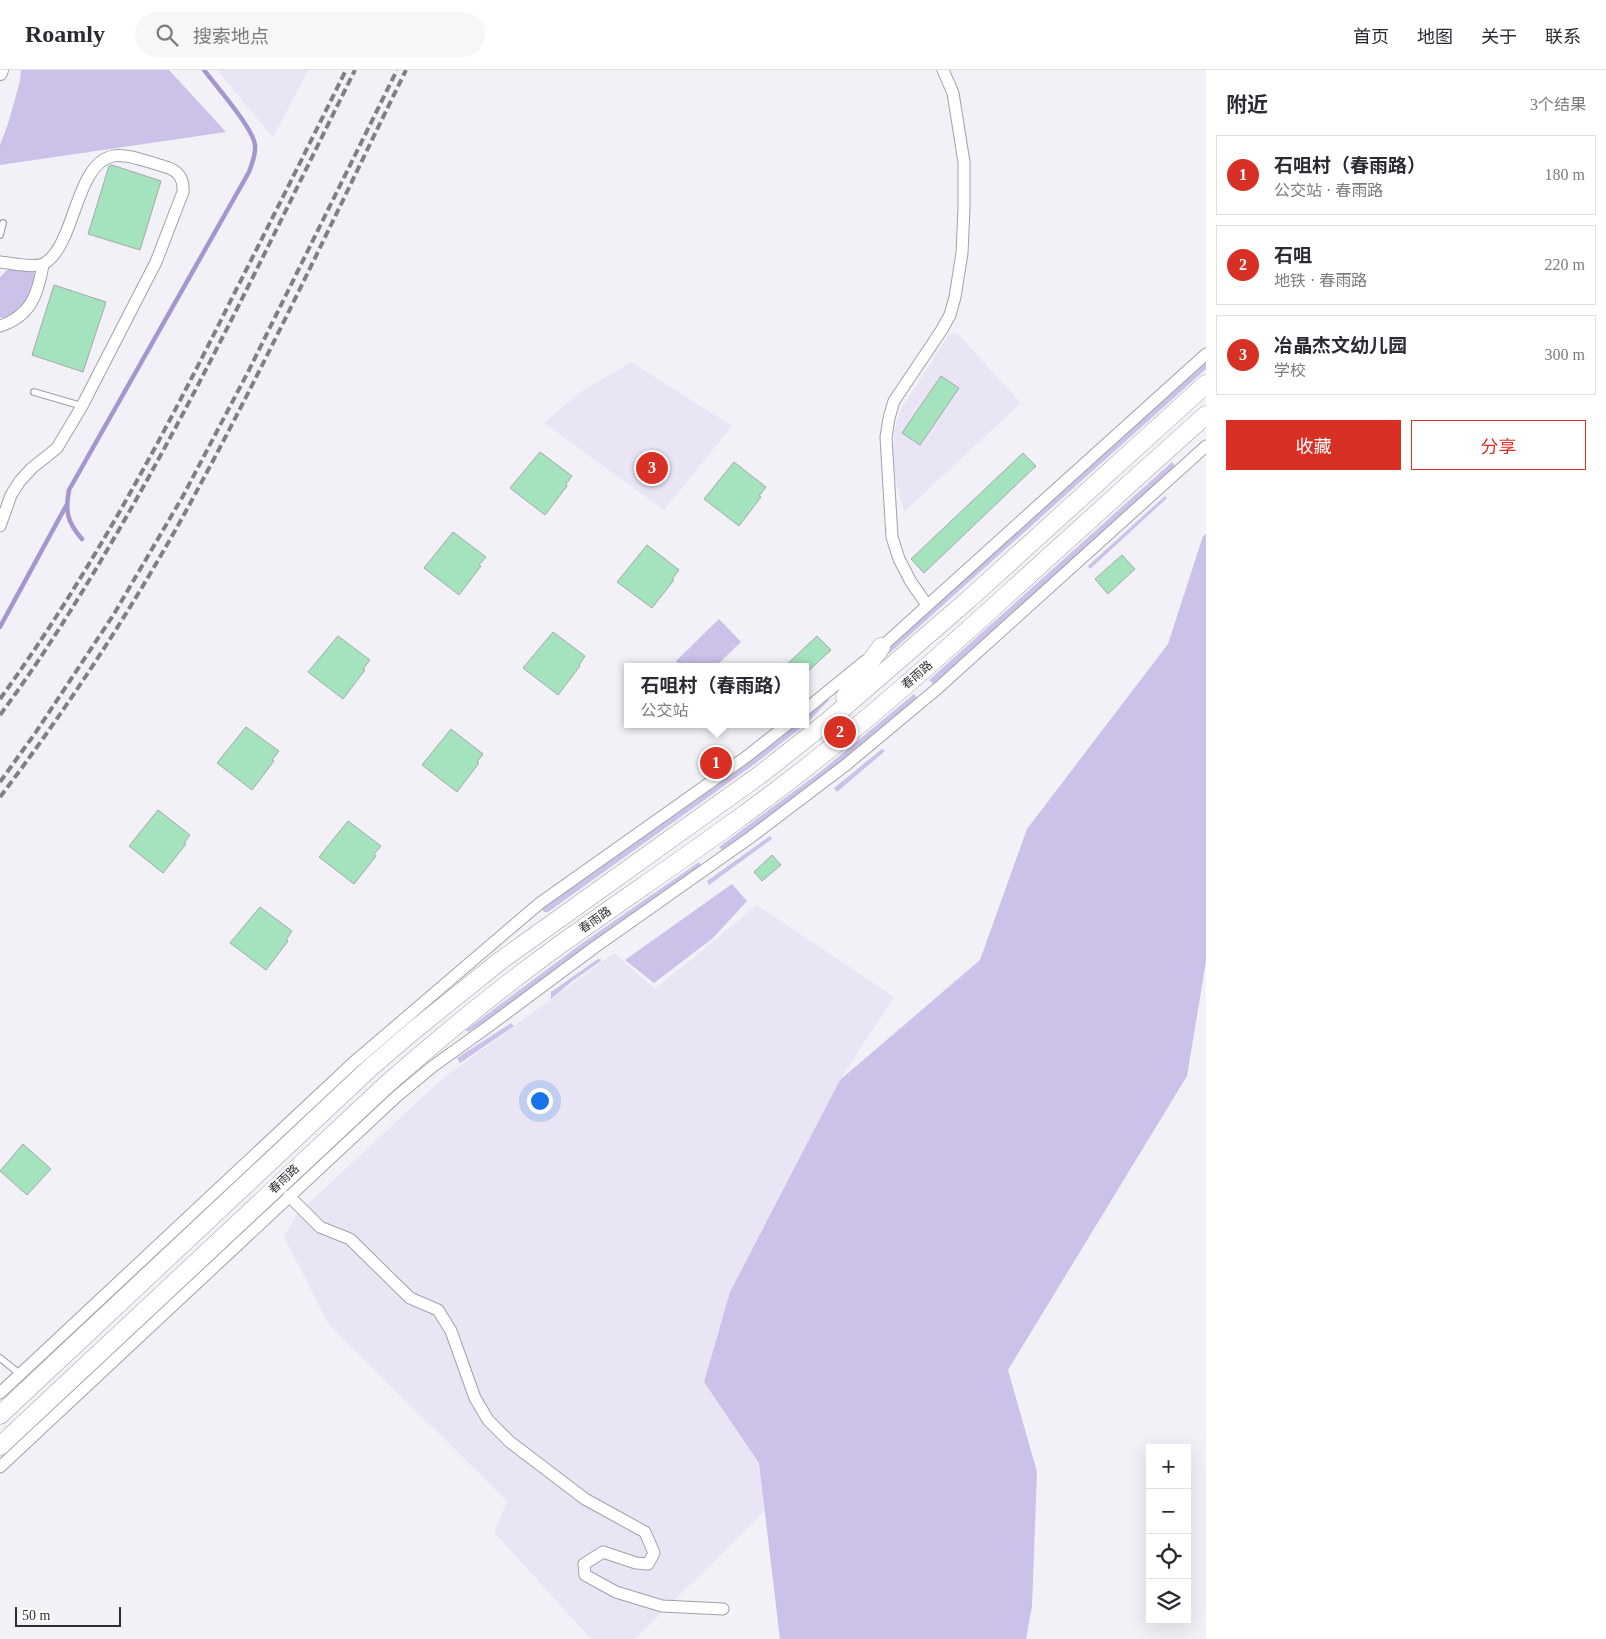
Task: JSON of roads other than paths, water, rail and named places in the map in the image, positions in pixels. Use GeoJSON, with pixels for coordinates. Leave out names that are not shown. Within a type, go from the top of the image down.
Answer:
{"type":"FeatureCollection","features":[{"type":"Feature","properties":{"kind":"main road","name":"春雨路"},"geometry":{"type":"LineString","coordinates":[[0,1415],[327,1108],[413,1031],[507,956],[761,774],[827,722],[969,599],[1206,384]]}},
{"type":"Feature","properties":{"kind":"main road","name":"春雨路"},"geometry":{"type":"LineString","coordinates":[[4,1440],[379,1091],[471,1012],[560,945],[729,825],[832,748],[969,629],[1206,415]]}},
{"type":"Feature","properties":{"kind":"main road"},"geometry":{"type":"LineString","coordinates":[[827,722],[881,647]]}},
{"type":"Feature","properties":{"kind":"street"},"geometry":{"type":"LineString","coordinates":[[927,605],[911,582],[899,559],[892,537],[886,437],[894,401],[946,323],[950,314],[955,297],[962,253],[964,162],[953,93],[944,70]]}},
{"type":"Feature","properties":{"kind":"street"},"geometry":{"type":"LineString","coordinates":[[0,262],[32,266],[43,265],[52,258],[60,247],[87,180],[103,160],[113,156],[124,156],[170,168],[180,175],[183,182],[183,192],[162,248],[82,406],[57,448],[32,468],[20,481],[11,495],[0,526]]}},
{"type":"Feature","properties":{"kind":"street"},"geometry":{"type":"LineString","coordinates":[[0,326],[17,318],[34,300],[40,286],[43,265]]}},
{"type":"Feature","properties":{"kind":"street"},"geometry":{"type":"LineString","coordinates":[[809,707],[881,647],[1206,354]]}},
{"type":"Feature","properties":{"kind":"street"},"geometry":{"type":"LineString","coordinates":[[0,1467],[289,1196],[432,1066],[595,947],[751,838],[870,746],[938,688],[1206,446]]}},
{"type":"Feature","properties":{"kind":"street"},"geometry":{"type":"LineString","coordinates":[[0,1393],[354,1062],[505,932],[540,903],[733,766],[783,728]]}},
{"type":"Feature","properties":{"kind":"street"},"geometry":{"type":"LineString","coordinates":[[289,1196],[320,1227],[350,1239],[410,1298],[438,1310],[451,1331],[475,1398],[488,1420],[510,1442],[585,1499],[645,1532],[654,1553],[648,1564],[636,1563],[603,1552],[584,1564],[585,1575],[616,1592],[662,1606],[724,1609]]}},
{"type":"Feature","properties":{"kind":"lane"},"geometry":{"type":"LineString","coordinates":[[0,234],[3,223]]}},
{"type":"Feature","properties":{"kind":"lane"},"geometry":{"type":"LineString","coordinates":[[34,392],[82,406]]}},
{"type":"Feature","properties":{"kind":"lane"},"geometry":{"type":"LineString","coordinates":[[0,1358],[20,1374]]}},
{"type":"Feature","properties":{"kind":"waterway"},"geometry":{"type":"LineString","coordinates":[[82,539],[68,516],[69,490],[249,172],[254,159],[255,145],[248,128],[204,70]]}},
{"type":"Feature","properties":{"kind":"waterway"},"geometry":{"type":"LineString","coordinates":[[0,627],[66,506]]}},
{"type":"Feature","properties":{"kind":"railway"},"geometry":{"type":"LineString","coordinates":[[0,699],[66,602],[126,501],[208,346],[346,70]]}},
{"type":"Feature","properties":{"kind":"railway"},"geometry":{"type":"LineString","coordinates":[[0,715],[65,620],[110,546],[155,466],[243,297],[355,70]]}},
{"type":"Feature","properties":{"kind":"railway"},"geometry":{"type":"LineString","coordinates":[[0,782],[36,732],[114,614],[183,496],[248,372],[397,70]]}},
{"type":"Feature","properties":{"kind":"railway"},"geometry":{"type":"LineString","coordinates":[[0,797],[77,689],[126,613],[172,536],[275,339],[406,70]]}},
{"type":"Feature","properties":{"kind":"place","name":"冶晶杰文幼儿园"},"geometry":{"type":"Point","coordinates":[652,468]}},
{"type":"Feature","properties":{"kind":"place","name":"石咀"},"geometry":{"type":"Point","coordinates":[840,732]}},
{"type":"Feature","properties":{"kind":"place","name":"石咀村（春雨路）"},"geometry":{"type":"Point","coordinates":[716,763]}}]}
